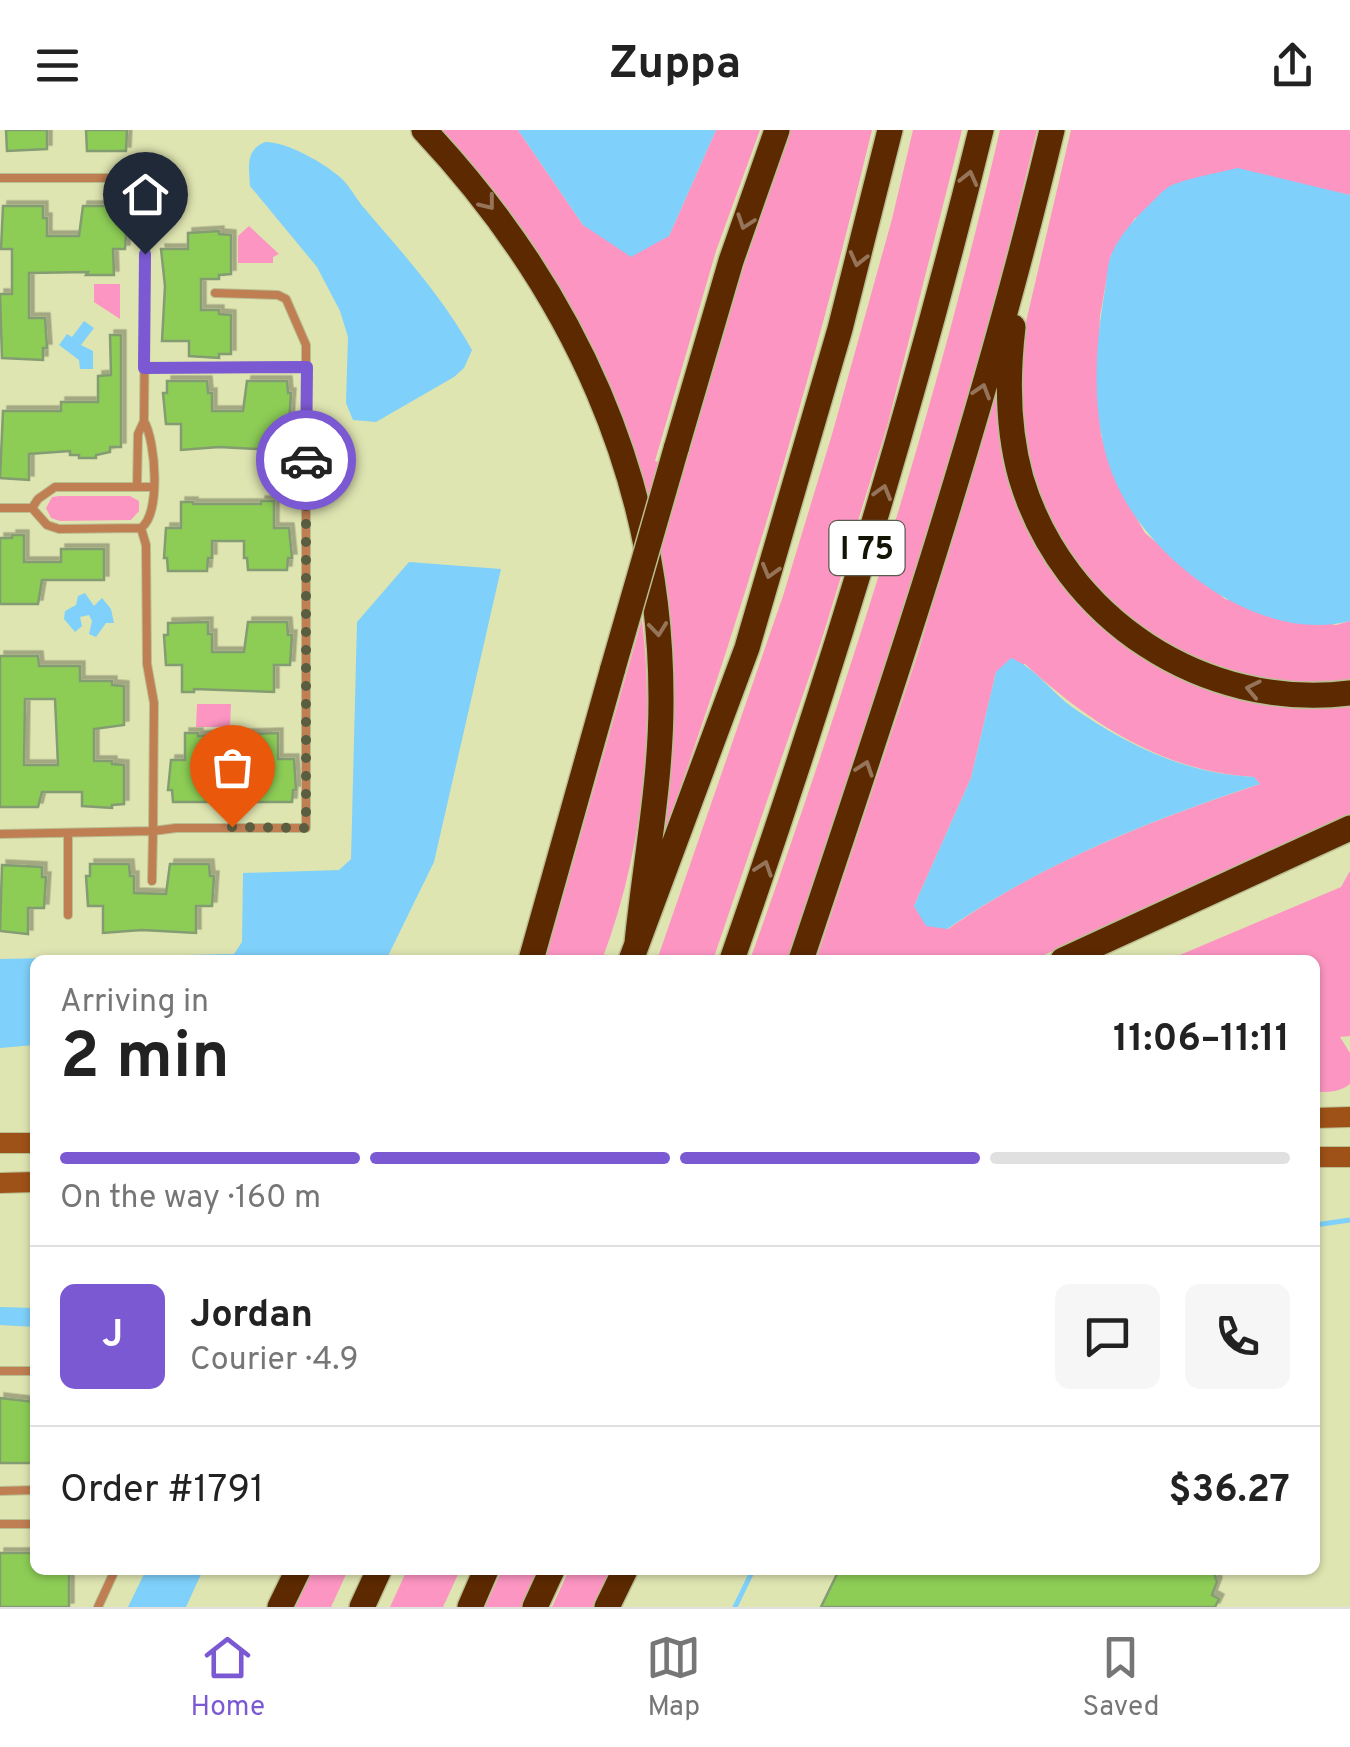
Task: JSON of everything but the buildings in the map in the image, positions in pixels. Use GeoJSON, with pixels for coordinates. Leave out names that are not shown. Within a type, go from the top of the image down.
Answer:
{"type":"FeatureCollection","features":[{"type":"Feature","properties":{"kind":"highway"},"geometry":{"type":"LineString","coordinates":[[424,130],[509,230],[564,316],[607,413],[640,516],[658,629],[662,706],[657,778],[634,952]]}},
{"type":"Feature","properties":{"kind":"highway"},"geometry":{"type":"LineString","coordinates":[[532,955],[731,261],[777,130]]}},
{"type":"Feature","properties":{"kind":"highway","name":"I 75"},"geometry":{"type":"LineString","coordinates":[[634,952],[747,648],[840,330],[890,130]]}},
{"type":"Feature","properties":{"kind":"highway","name":"I 75"},"geometry":{"type":"LineString","coordinates":[[734,955],[850,605],[916,377],[980,130]]}},
{"type":"Feature","properties":{"kind":"highway"},"geometry":{"type":"LineString","coordinates":[[803,955],[909,637],[1020,263],[1052,130]]}},
{"type":"Feature","properties":{"kind":"highway"},"geometry":{"type":"LineString","coordinates":[[1020,263],[1010,360],[1014,446],[1032,508],[1064,568],[1087,596],[1141,643],[1198,674],[1257,691],[1350,693]]}},
{"type":"Feature","properties":{"kind":"highway"},"geometry":{"type":"LineString","coordinates":[[1074,955],[1350,828]]}},
{"type":"Feature","properties":{"kind":"highway"},"geometry":{"type":"LineString","coordinates":[[280,1607],[296,1575]]}},
{"type":"Feature","properties":{"kind":"highway"},"geometry":{"type":"LineString","coordinates":[[362,1607],[377,1575]]}},
{"type":"Feature","properties":{"kind":"highway"},"geometry":{"type":"LineString","coordinates":[[470,1607],[484,1575]]}},
{"type":"Feature","properties":{"kind":"highway"},"geometry":{"type":"LineString","coordinates":[[536,1607],[550,1575]]}},
{"type":"Feature","properties":{"kind":"highway"},"geometry":{"type":"LineString","coordinates":[[607,1607],[623,1575]]}},
{"type":"Feature","properties":{"kind":"main road"},"geometry":{"type":"LineString","coordinates":[[1320,1118],[1350,1117]]}},
{"type":"Feature","properties":{"kind":"main road"},"geometry":{"type":"LineString","coordinates":[[0,1142],[30,1142]]}},
{"type":"Feature","properties":{"kind":"main road"},"geometry":{"type":"LineString","coordinates":[[1320,1157],[1350,1157]]}},
{"type":"Feature","properties":{"kind":"main road"},"geometry":{"type":"LineString","coordinates":[[0,1182],[30,1182]]}},
{"type":"Feature","properties":{"kind":"lane"},"geometry":{"type":"LineString","coordinates":[[0,178],[146,178],[144,421],[154,446],[152,514],[141,528]]}},
{"type":"Feature","properties":{"kind":"lane"},"geometry":{"type":"LineString","coordinates":[[0,834],[306,828],[307,367],[303,335],[286,300],[278,295],[215,293]]}},
{"type":"Feature","properties":{"kind":"lane"},"geometry":{"type":"LineString","coordinates":[[144,368],[307,367]]}},
{"type":"Feature","properties":{"kind":"lane"},"geometry":{"type":"LineString","coordinates":[[137,487],[138,434],[144,421]]}},
{"type":"Feature","properties":{"kind":"lane"},"geometry":{"type":"LineString","coordinates":[[32,508],[38,498],[55,487],[153,487]]}},
{"type":"Feature","properties":{"kind":"lane"},"geometry":{"type":"LineString","coordinates":[[0,508],[32,508],[47,525],[59,529],[141,528]]}},
{"type":"Feature","properties":{"kind":"lane"},"geometry":{"type":"LineString","coordinates":[[141,528],[146,545],[147,657],[154,703],[152,881]]}},
{"type":"Feature","properties":{"kind":"lane"},"geometry":{"type":"LineString","coordinates":[[68,834],[68,915]]}},
{"type":"Feature","properties":{"kind":"lane"},"geometry":{"type":"LineString","coordinates":[[0,1371],[30,1371]]}},
{"type":"Feature","properties":{"kind":"lane"},"geometry":{"type":"LineString","coordinates":[[0,1490],[30,1490]]}},
{"type":"Feature","properties":{"kind":"lane"},"geometry":{"type":"LineString","coordinates":[[0,1524],[30,1524]]}},
{"type":"Feature","properties":{"kind":"lane"},"geometry":{"type":"LineString","coordinates":[[98,1607],[113,1575]]}},
{"type":"Feature","properties":{"kind":"shaded area"},"geometry":{"type":"Polygon","coordinates":[[[441,130],[518,130],[583,225],[669,236],[716,130],[760,130],[716,251],[655,461],[684,470],[741,275],[790,130],[872,130],[778,482],[725,656],[666,828],[663,827],[673,698],[670,619],[659,541],[639,466],[612,392],[578,322],[492,190],[441,130]]]}},
{"type":"Feature","properties":{"kind":"shaded area"},"geometry":{"type":"Polygon","coordinates":[[[913,130],[962,130],[888,423],[821,642],[715,955],[659,955],[783,596],[892,219],[913,130]]]}},
{"type":"Feature","properties":{"kind":"shaded area"},"geometry":{"type":"Polygon","coordinates":[[[1000,130],[1037,130],[941,502],[791,955],[752,955],[887,549],[975,235],[1000,130]]]}},
{"type":"Feature","properties":{"kind":"shaded area"},"geometry":{"type":"Polygon","coordinates":[[[1071,130],[1350,130],[1350,195],[1306,186],[1135,218],[1111,255],[1100,316],[1097,383],[1101,435],[1117,484],[1145,533],[1225,599],[1336,625],[1350,621],[1350,685],[1320,688],[1216,672],[1124,621],[1056,542],[1021,445],[1021,343],[1071,130]]]}},
{"type":"Feature","properties":{"kind":"shaded area"},"geometry":{"type":"Polygon","coordinates":[[[249,226],[279,254],[273,257],[273,263],[238,263],[238,236],[249,226]]]}},
{"type":"Feature","properties":{"kind":"shaded area"},"geometry":{"type":"Polygon","coordinates":[[[94,284],[120,284],[120,319],[94,302],[94,284]]]}},
{"type":"Feature","properties":{"kind":"shaded area"},"geometry":{"type":"Polygon","coordinates":[[[1001,387],[1026,515],[1164,666],[1350,700],[1350,814],[1044,955],[818,955],[918,653],[996,388],[1001,387]],[[1025,664],[996,672],[971,778],[914,906],[948,929],[1022,883],[1098,845],[1260,784],[1254,777],[1189,766],[1159,755],[1075,706],[1025,664]]]}},
{"type":"Feature","properties":{"kind":"shaded area"},"geometry":{"type":"Polygon","coordinates":[[[130,496],[139,501],[139,511],[131,520],[60,521],[51,518],[46,508],[52,497],[130,496]]]}},
{"type":"Feature","properties":{"kind":"shaded area"},"geometry":{"type":"Polygon","coordinates":[[[642,619],[646,749],[636,835],[616,919],[604,955],[546,955],[642,619]]]}},
{"type":"Feature","properties":{"kind":"shaded area"},"geometry":{"type":"Polygon","coordinates":[[[197,704],[231,704],[230,727],[196,727],[197,704]]]}},
{"type":"Feature","properties":{"kind":"shaded area"},"geometry":{"type":"Polygon","coordinates":[[[1350,871],[1350,1036],[1340,1037],[1350,1053],[1350,1084],[1342,1089],[1320,1091],[1320,955],[1180,955],[1341,887],[1350,871]]]}},
{"type":"Feature","properties":{"kind":"shaded area"},"geometry":{"type":"Polygon","coordinates":[[[308,1575],[346,1575],[331,1607],[293,1607],[308,1575]]]}},
{"type":"Feature","properties":{"kind":"shaded area"},"geometry":{"type":"Polygon","coordinates":[[[405,1575],[458,1575],[443,1607],[390,1607],[405,1575]]]}},
{"type":"Feature","properties":{"kind":"shaded area"},"geometry":{"type":"Polygon","coordinates":[[[500,1575],[543,1575],[528,1607],[485,1607],[500,1575]]]}},
{"type":"Feature","properties":{"kind":"shaded area"},"geometry":{"type":"Polygon","coordinates":[[[567,1575],[609,1575],[593,1607],[552,1607],[567,1575]]]}},
{"type":"Feature","properties":{"kind":"water"},"geometry":{"type":"Polygon","coordinates":[[[518,130],[716,130],[669,236],[631,257],[583,225],[518,130]]]}},
{"type":"Feature","properties":{"kind":"water"},"geometry":{"type":"Polygon","coordinates":[[[265,142],[305,154],[341,178],[422,276],[472,350],[464,368],[454,377],[376,422],[353,420],[346,403],[348,337],[340,311],[317,267],[250,186],[251,155],[265,142]]]}},
{"type":"Feature","properties":{"kind":"water"},"geometry":{"type":"Polygon","coordinates":[[[1238,168],[1350,195],[1350,621],[1316,625],[1281,620],[1247,609],[1214,591],[1183,568],[1134,514],[1117,485],[1102,439],[1097,389],[1098,338],[1108,267],[1115,246],[1133,221],[1169,187],[1238,168]]]}},
{"type":"Feature","properties":{"kind":"water"},"geometry":{"type":"Polygon","coordinates":[[[84,321],[94,328],[81,345],[93,351],[93,369],[80,369],[79,360],[59,345],[67,334],[72,337],[84,321]]]}},
{"type":"Feature","properties":{"kind":"water"},"geometry":{"type":"Polygon","coordinates":[[[409,562],[501,569],[434,862],[388,955],[187,955],[234,954],[242,942],[243,873],[339,870],[351,859],[357,622],[409,562]]]}},
{"type":"Feature","properties":{"kind":"water"},"geometry":{"type":"Polygon","coordinates":[[[85,593],[94,606],[102,598],[111,609],[114,623],[106,623],[96,637],[89,634],[89,615],[80,617],[82,626],[75,632],[64,619],[65,611],[85,593]]]}},
{"type":"Feature","properties":{"kind":"water"},"geometry":{"type":"Polygon","coordinates":[[[1011,658],[1072,707],[1114,734],[1181,764],[1254,777],[1260,784],[1098,845],[1022,883],[947,929],[926,926],[914,906],[971,778],[996,672],[1011,658]]]}},
{"type":"Feature","properties":{"kind":"water"},"geometry":{"type":"Polygon","coordinates":[[[30,958],[30,1045],[0,1048],[0,959],[30,958]]]}},
{"type":"Feature","properties":{"kind":"water"},"geometry":{"type":"Polygon","coordinates":[[[0,1307],[30,1308],[30,1327],[0,1325],[0,1307]]]}},
{"type":"Feature","properties":{"kind":"water"},"geometry":{"type":"Polygon","coordinates":[[[144,1575],[201,1575],[186,1607],[128,1607],[144,1575]]]}},
{"type":"Feature","properties":{"kind":"waterway"},"geometry":{"type":"LineString","coordinates":[[1320,1224],[1350,1220]]}},
{"type":"Feature","properties":{"kind":"waterway"},"geometry":{"type":"LineString","coordinates":[[735,1607],[751,1575]]}},
{"type":"Feature","properties":{"kind":"way so far"},"geometry":{"type":"LineString","coordinates":[[232,827],[306,828],[306,460]]}},
{"type":"Feature","properties":{"kind":"route"},"geometry":{"type":"LineString","coordinates":[[145,254],[144,368],[307,367],[306,460]]}}]}
